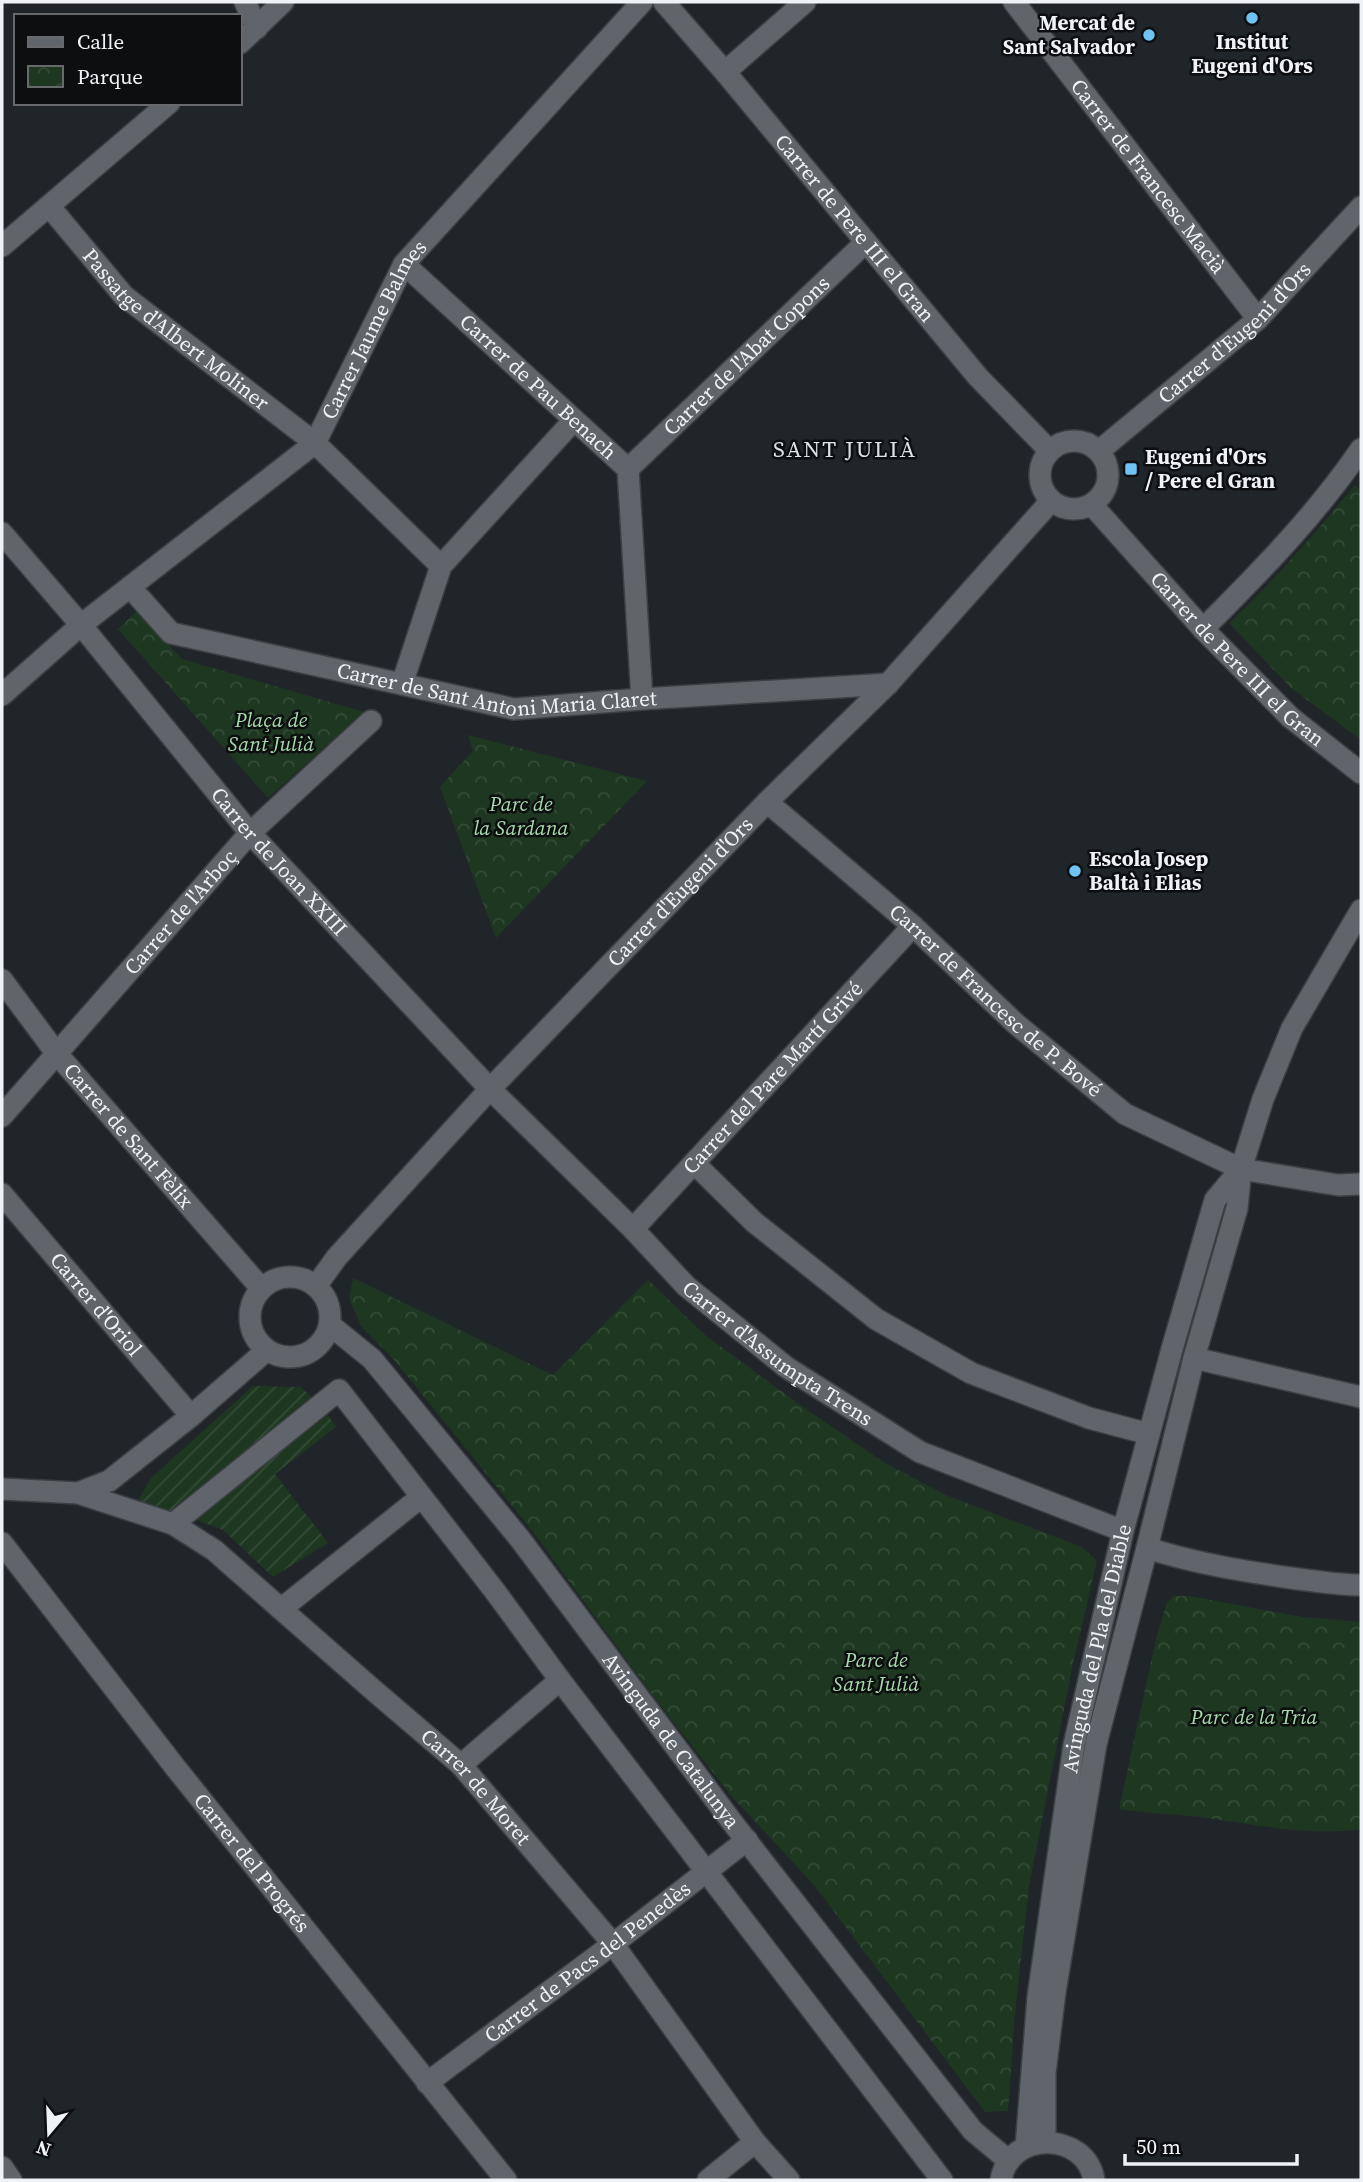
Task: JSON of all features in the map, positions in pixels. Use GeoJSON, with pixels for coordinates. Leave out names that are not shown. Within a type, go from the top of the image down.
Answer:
{"type":"FeatureCollection","features":[{"type":"Feature","properties":{"kind":"street"},"geometry":{"type":"LineString","coordinates":[[245,2],[257,27]]}},
{"type":"Feature","properties":{"kind":"street"},"geometry":{"type":"LineString","coordinates":[[242,41],[283,2]]}},
{"type":"Feature","properties":{"kind":"street","name":"Carrer Jaume Balmes"},"geometry":{"type":"LineString","coordinates":[[2,695],[82,625],[316,443],[404,264],[642,2]]}},
{"type":"Feature","properties":{"kind":"street","name":"Carrer de Pere III el Gran"},"geometry":{"type":"LineString","coordinates":[[664,2],[978,377],[1049,450]]}},
{"type":"Feature","properties":{"kind":"street"},"geometry":{"type":"LineString","coordinates":[[725,72],[805,2]]}},
{"type":"Feature","properties":{"kind":"street","name":"Carrer de Francesc Macià"},"geometry":{"type":"LineString","coordinates":[[1014,2],[1258,319]]}},
{"type":"Feature","properties":{"kind":"street"},"geometry":{"type":"LineString","coordinates":[[2,246],[167,105]]}},
{"type":"Feature","properties":{"kind":"street","name":"Passatge d'Albert Moliner"},"geometry":{"type":"LineString","coordinates":[[49,206],[124,296],[316,443],[441,566]]}},
{"type":"Feature","properties":{"kind":"street","name":"Carrer d'Eugeni d'Ors"},"geometry":{"type":"LineString","coordinates":[[1099,451],[1258,319],[1361,208]]}},
{"type":"Feature","properties":{"kind":"street","name":"Carrer de l'Abat Copons"},"geometry":{"type":"LineString","coordinates":[[628,469],[866,242]]}},
{"type":"Feature","properties":{"kind":"street","name":"Carrer de Pau Benach"},"geometry":{"type":"LineString","coordinates":[[404,264],[628,469],[642,699]]}},
{"type":"Feature","properties":{"kind":"street"},"geometry":{"type":"LineString","coordinates":[[402,684],[441,566],[574,420]]}},
{"type":"Feature","properties":{"kind":"street"},"geometry":{"type":"LineString","coordinates":[[1073,440],[1086,442],[1099,451],[1108,468],[1108,482],[1102,495],[1092,505],[1078,510],[1059,507],[1051,501],[1041,486],[1039,474],[1049,450],[1073,440]]}},
{"type":"Feature","properties":{"kind":"street"},"geometry":{"type":"LineString","coordinates":[[1203,629],[1283,548],[1339,481],[1361,449]]}},
{"type":"Feature","properties":{"kind":"street","name":"Carrer d'Eugeni d'Ors"},"geometry":{"type":"LineString","coordinates":[[316,1286],[337,1257],[490,1089],[767,802],[888,684],[1051,501]]}},
{"type":"Feature","properties":{"kind":"street","name":"Carrer de Pere III el Gran"},"geometry":{"type":"LineString","coordinates":[[1092,505],[1203,629],[1290,718],[1361,773]]}},
{"type":"Feature","properties":{"kind":"street","name":"Carrer de Joan XXIII"},"geometry":{"type":"LineString","coordinates":[[2,533],[82,625],[250,833],[490,1089]]}},
{"type":"Feature","properties":{"kind":"street","name":"Carrer de Sant Antoni Maria Claret"},"geometry":{"type":"LineString","coordinates":[[130,587],[171,633],[514,709],[888,684]]}},
{"type":"Feature","properties":{"kind":"street","name":"Carrer de l'Arboç"},"geometry":{"type":"LineString","coordinates":[[2,1116],[250,833],[371,721]]}},
{"type":"Feature","properties":{"kind":"street","name":"Carrer de Francesc de P. Bové"},"geometry":{"type":"LineString","coordinates":[[767,802],[913,926],[1016,1024],[1125,1114],[1241,1169],[1338,1185],[1361,1184]]}},
{"type":"Feature","properties":{"kind":"street","name":"Avinguda del Pla del Diable"},"geometry":{"type":"LineString","coordinates":[[1035,2144],[1053,2006],[1094,1757],[1194,1358],[1237,1208],[1241,1169],[1263,1099],[1293,1028],[1361,910]]}},
{"type":"Feature","properties":{"kind":"street","name":"Carrer del Pare Martí Grivé"},"geometry":{"type":"LineString","coordinates":[[633,1229],[913,926]]}},
{"type":"Feature","properties":{"kind":"street","name":"Carrer de Sant Fèlix"},"geometry":{"type":"LineString","coordinates":[[2,980],[57,1054],[261,1289]]}},
{"type":"Feature","properties":{"kind":"street","name":"Carrer d'Assumpta Trens"},"geometry":{"type":"LineString","coordinates":[[490,1089],[633,1229],[686,1286],[786,1367],[920,1452],[1123,1531]]}},
{"type":"Feature","properties":{"kind":"street"},"geometry":{"type":"LineString","coordinates":[[694,1163],[754,1223],[876,1319],[971,1373],[1089,1418],[1149,1434]]}},
{"type":"Feature","properties":{"kind":"street","name":"Avinguda del Pla del Diable"},"geometry":{"type":"LineString","coordinates":[[1035,2144],[1038,1997],[1074,1745],[1123,1531],[1215,1200],[1241,1169]]}},
{"type":"Feature","properties":{"kind":"street","name":"Carrer d'Oriol"},"geometry":{"type":"LineString","coordinates":[[2,1195],[191,1416]]}},
{"type":"Feature","properties":{"kind":"street"},"geometry":{"type":"LineString","coordinates":[[282,1277],[306,1280],[316,1286],[326,1297],[331,1310],[330,1325],[323,1342],[308,1354],[290,1358],[267,1350],[257,1340],[250,1321],[253,1300],[261,1289],[282,1277]]}},
{"type":"Feature","properties":{"kind":"street","name":"Avinguda de Catalunya"},"geometry":{"type":"LineString","coordinates":[[330,1325],[372,1359],[520,1539],[747,1840],[1005,2171]]}},
{"type":"Feature","properties":{"kind":"street"},"geometry":{"type":"LineString","coordinates":[[2,1489],[78,1493],[109,1481],[191,1416],[267,1350]]}},
{"type":"Feature","properties":{"kind":"street"},"geometry":{"type":"LineString","coordinates":[[1194,1358],[1361,1397]]}},
{"type":"Feature","properties":{"kind":"street"},"geometry":{"type":"LineString","coordinates":[[173,1524],[339,1390],[942,2180]]}},
{"type":"Feature","properties":{"kind":"street","name":"Carrer de Moret"},"geometry":{"type":"LineString","coordinates":[[78,1493],[173,1524],[214,1550],[461,1765],[613,1944],[755,2142],[789,2180]]}},
{"type":"Feature","properties":{"kind":"street"},"geometry":{"type":"LineString","coordinates":[[281,1608],[421,1497]]}},
{"type":"Feature","properties":{"kind":"street","name":"Carrer del Progrés"},"geometry":{"type":"LineString","coordinates":[[2,1543],[175,1767],[506,2180]]}},
{"type":"Feature","properties":{"kind":"street"},"geometry":{"type":"LineString","coordinates":[[1147,1548],[1179,1558],[1256,1573],[1342,1585],[1361,1585]]}},
{"type":"Feature","properties":{"kind":"street"},"geometry":{"type":"LineString","coordinates":[[461,1765],[560,1680]]}},
{"type":"Feature","properties":{"kind":"street","name":"Carrer de Pacs del Penedès"},"geometry":{"type":"LineString","coordinates":[[427,2083],[747,1840]]}},
{"type":"Feature","properties":{"kind":"street"},"geometry":{"type":"LineString","coordinates":[[708,2180],[755,2142]]}},
{"type":"Feature","properties":{"kind":"street"},"geometry":{"type":"LineString","coordinates":[[1005,2171],[1035,2144],[1060,2143],[1074,2150],[1086,2161],[1094,2180]]}},
{"type":"Feature","properties":{"kind":"street"},"geometry":{"type":"LineString","coordinates":[[2,2167],[11,2180]]}},
{"type":"Feature","properties":{"kind":"green space"},"geometry":{"type":"Polygon","coordinates":[[[1355,485],[1361,491],[1361,740],[1291,688],[1229,623],[1279,573],[1355,485]]]}},
{"type":"Feature","properties":{"kind":"green space","name":"Plaça de Sant Julià"},"geometry":{"type":"Polygon","coordinates":[[[137,611],[182,659],[364,712],[268,798],[118,629],[137,611]]]}},
{"type":"Feature","properties":{"kind":"green space","name":"Parc de la Sardana"},"geometry":{"type":"Polygon","coordinates":[[[468,735],[647,781],[496,938],[440,787],[473,751],[468,735]]]}},
{"type":"Feature","properties":{"kind":"green space","name":"Parc de Sant Julià"},"geometry":{"type":"Polygon","coordinates":[[[353,1278],[553,1375],[648,1280],[705,1335],[885,1463],[948,1496],[1082,1547],[1097,1561],[1074,1659],[1029,1886],[1008,2111],[985,2112],[814,1885],[734,1799],[656,1700],[530,1528],[396,1362],[361,1326],[349,1298],[353,1278]]]}},
{"type":"Feature","properties":{"kind":"green space"},"geometry":{"type":"Polygon","coordinates":[[[253,1386],[300,1387],[321,1405],[336,1427],[275,1474],[328,1543],[273,1577],[223,1530],[138,1501],[151,1478],[253,1386]]]}},
{"type":"Feature","properties":{"kind":"green space","name":"Parc de la Tria"},"geometry":{"type":"Polygon","coordinates":[[[1174,1596],[1190,1596],[1302,1617],[1361,1622],[1361,1829],[1301,1831],[1119,1809],[1157,1635],[1167,1602],[1174,1596]]]}},
{"type":"Feature","properties":{"kind":"place","name":"Institut Eugeni d'Ors"},"geometry":{"type":"Point","coordinates":[1252,18]}},
{"type":"Feature","properties":{"kind":"place","name":"Mercat de Sant Salvador"},"geometry":{"type":"Point","coordinates":[1149,35]}},
{"type":"Feature","properties":{"kind":"place","name":"Eugeni d'Ors / Pere el Gran"},"geometry":{"type":"Point","coordinates":[1131,469]}},
{"type":"Feature","properties":{"kind":"place","name":"Escola Josep Baltà i Elias"},"geometry":{"type":"Point","coordinates":[1075,871]}},
{"type":"Feature","properties":{"kind":"district","name":"SANT JULIÀ"},"geometry":{"type":"Point","coordinates":[845,449]}}]}
